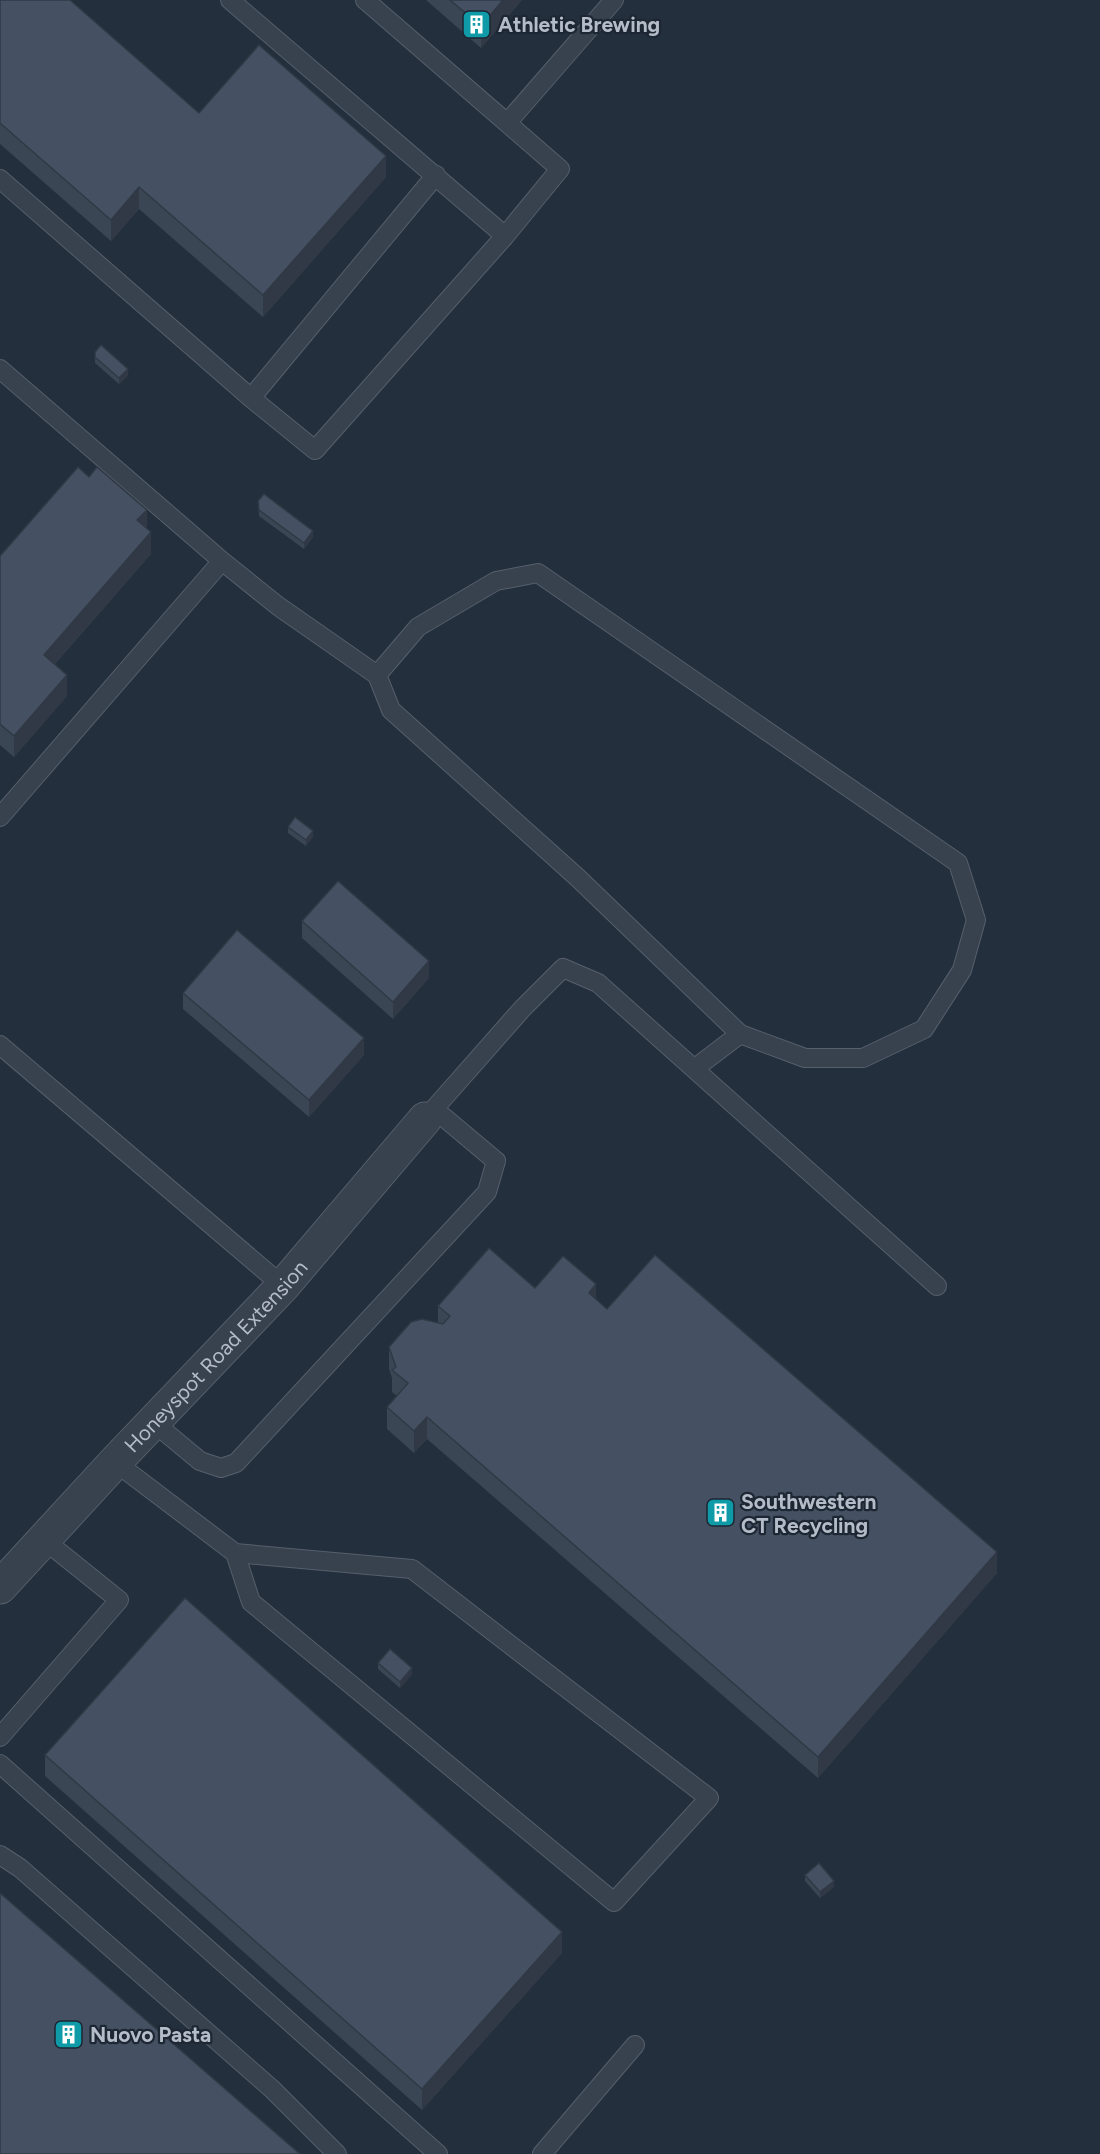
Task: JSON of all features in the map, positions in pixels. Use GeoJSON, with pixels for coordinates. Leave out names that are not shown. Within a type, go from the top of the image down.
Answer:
{"type":"FeatureCollection","features":[{"type":"Feature","properties":{"kind":"street","name":"Honeyspot Road Extension"},"geometry":{"type":"LineString","coordinates":[[0,1587],[115,1462],[283,1286],[430,1114]]}},
{"type":"Feature","properties":{"kind":"lane"},"geometry":{"type":"LineString","coordinates":[[230,0],[505,236]]}},
{"type":"Feature","properties":{"kind":"lane"},"geometry":{"type":"LineString","coordinates":[[0,179],[251,398],[315,450],[505,236],[560,170],[365,0]]}},
{"type":"Feature","properties":{"kind":"lane"},"geometry":{"type":"LineString","coordinates":[[507,123],[614,0]]}},
{"type":"Feature","properties":{"kind":"lane"},"geometry":{"type":"LineString","coordinates":[[251,398],[436,175]]}},
{"type":"Feature","properties":{"kind":"lane"},"geometry":{"type":"LineString","coordinates":[[0,369],[222,561],[278,606],[377,675],[391,710],[578,878],[740,1034],[805,1058],[863,1058],[924,1029],[962,970],[976,920],[957,863],[538,573],[496,581],[418,627],[377,675]]}},
{"type":"Feature","properties":{"kind":"lane"},"geometry":{"type":"LineString","coordinates":[[0,817],[222,561]]}},
{"type":"Feature","properties":{"kind":"lane"},"geometry":{"type":"LineString","coordinates":[[153,1422],[200,1461],[221,1468],[236,1463],[487,1191],[495,1161],[430,1114],[522,1009],[563,968],[598,983],[937,1286]]}},
{"type":"Feature","properties":{"kind":"lane"},"geometry":{"type":"LineString","coordinates":[[694,1069],[740,1034]]}},
{"type":"Feature","properties":{"kind":"lane"},"geometry":{"type":"LineString","coordinates":[[0,1046],[283,1286]]}},
{"type":"Feature","properties":{"kind":"lane"},"geometry":{"type":"LineString","coordinates":[[115,1462],[235,1552],[412,1569],[709,1798],[614,1902],[251,1602],[235,1552]]}},
{"type":"Feature","properties":{"kind":"lane"},"geometry":{"type":"LineString","coordinates":[[0,1737],[118,1600],[43,1539]]}},
{"type":"Feature","properties":{"kind":"lane"},"geometry":{"type":"LineString","coordinates":[[0,1764],[438,2154]]}},
{"type":"Feature","properties":{"kind":"lane"},"geometry":{"type":"LineString","coordinates":[[0,1855],[20,1869],[272,2089],[337,2154]]}},
{"type":"Feature","properties":{"kind":"lane"},"geometry":{"type":"LineString","coordinates":[[542,2154],[635,2045]]}},
{"type":"Feature","properties":{"kind":"building"},"geometry":{"type":"Polygon","coordinates":[[[0,0],[70,0],[199,113],[259,45],[386,156],[263,295],[139,187],[111,220],[0,123],[0,0]]]}},
{"type":"Feature","properties":{"kind":"building"},"geometry":{"type":"Polygon","coordinates":[[[450,0],[503,0],[481,26],[450,0]]]}},
{"type":"Feature","properties":{"kind":"building"},"geometry":{"type":"Polygon","coordinates":[[[101,345],[128,369],[119,378],[95,357],[95,352],[101,345]]]}},
{"type":"Feature","properties":{"kind":"building"},"geometry":{"type":"Polygon","coordinates":[[[78,467],[89,477],[97,467],[147,510],[137,520],[151,532],[44,655],[67,675],[14,736],[0,724],[0,556],[78,467]]]}},
{"type":"Feature","properties":{"kind":"building"},"geometry":{"type":"Polygon","coordinates":[[[264,494],[313,531],[304,543],[259,510],[258,501],[264,494]]]}},
{"type":"Feature","properties":{"kind":"building"},"geometry":{"type":"Polygon","coordinates":[[[295,817],[313,831],[306,840],[288,827],[295,817]]]}},
{"type":"Feature","properties":{"kind":"building"},"geometry":{"type":"Polygon","coordinates":[[[338,881],[429,961],[393,1002],[302,921],[338,881]]]}},
{"type":"Feature","properties":{"kind":"building"},"geometry":{"type":"Polygon","coordinates":[[[237,930],[364,1038],[309,1100],[183,993],[237,930]]]}},
{"type":"Feature","properties":{"kind":"building","name":"Southwestern CT Recycling"},"geometry":{"type":"Polygon","coordinates":[[[489,1248],[535,1288],[563,1256],[596,1284],[589,1293],[607,1309],[655,1255],[997,1552],[818,1757],[427,1417],[414,1431],[387,1407],[408,1383],[392,1370],[396,1367],[389,1347],[411,1322],[422,1319],[443,1324],[450,1316],[438,1306],[489,1248]]]}},
{"type":"Feature","properties":{"kind":"building"},"geometry":{"type":"Polygon","coordinates":[[[185,1598],[562,1932],[422,2089],[45,1755],[185,1598]]]}},
{"type":"Feature","properties":{"kind":"building"},"geometry":{"type":"Polygon","coordinates":[[[390,1649],[412,1668],[400,1682],[378,1663],[390,1649]]]}},
{"type":"Feature","properties":{"kind":"building"},"geometry":{"type":"Polygon","coordinates":[[[819,1863],[834,1881],[820,1892],[805,1875],[819,1863]]]}},
{"type":"Feature","properties":{"kind":"building","name":"Nuovo Pasta"},"geometry":{"type":"Polygon","coordinates":[[[0,1893],[300,2154],[0,2154],[0,1893]]]}},
{"type":"Feature","properties":{"kind":"place","name":"Athletic Brewing"},"geometry":{"type":"Point","coordinates":[477,24]}},
{"type":"Feature","properties":{"kind":"place","name":"Southwestern CT Recycling"},"geometry":{"type":"Point","coordinates":[720,1513]}},
{"type":"Feature","properties":{"kind":"place","name":"Nuovo Pasta"},"geometry":{"type":"Point","coordinates":[69,2034]}}]}
